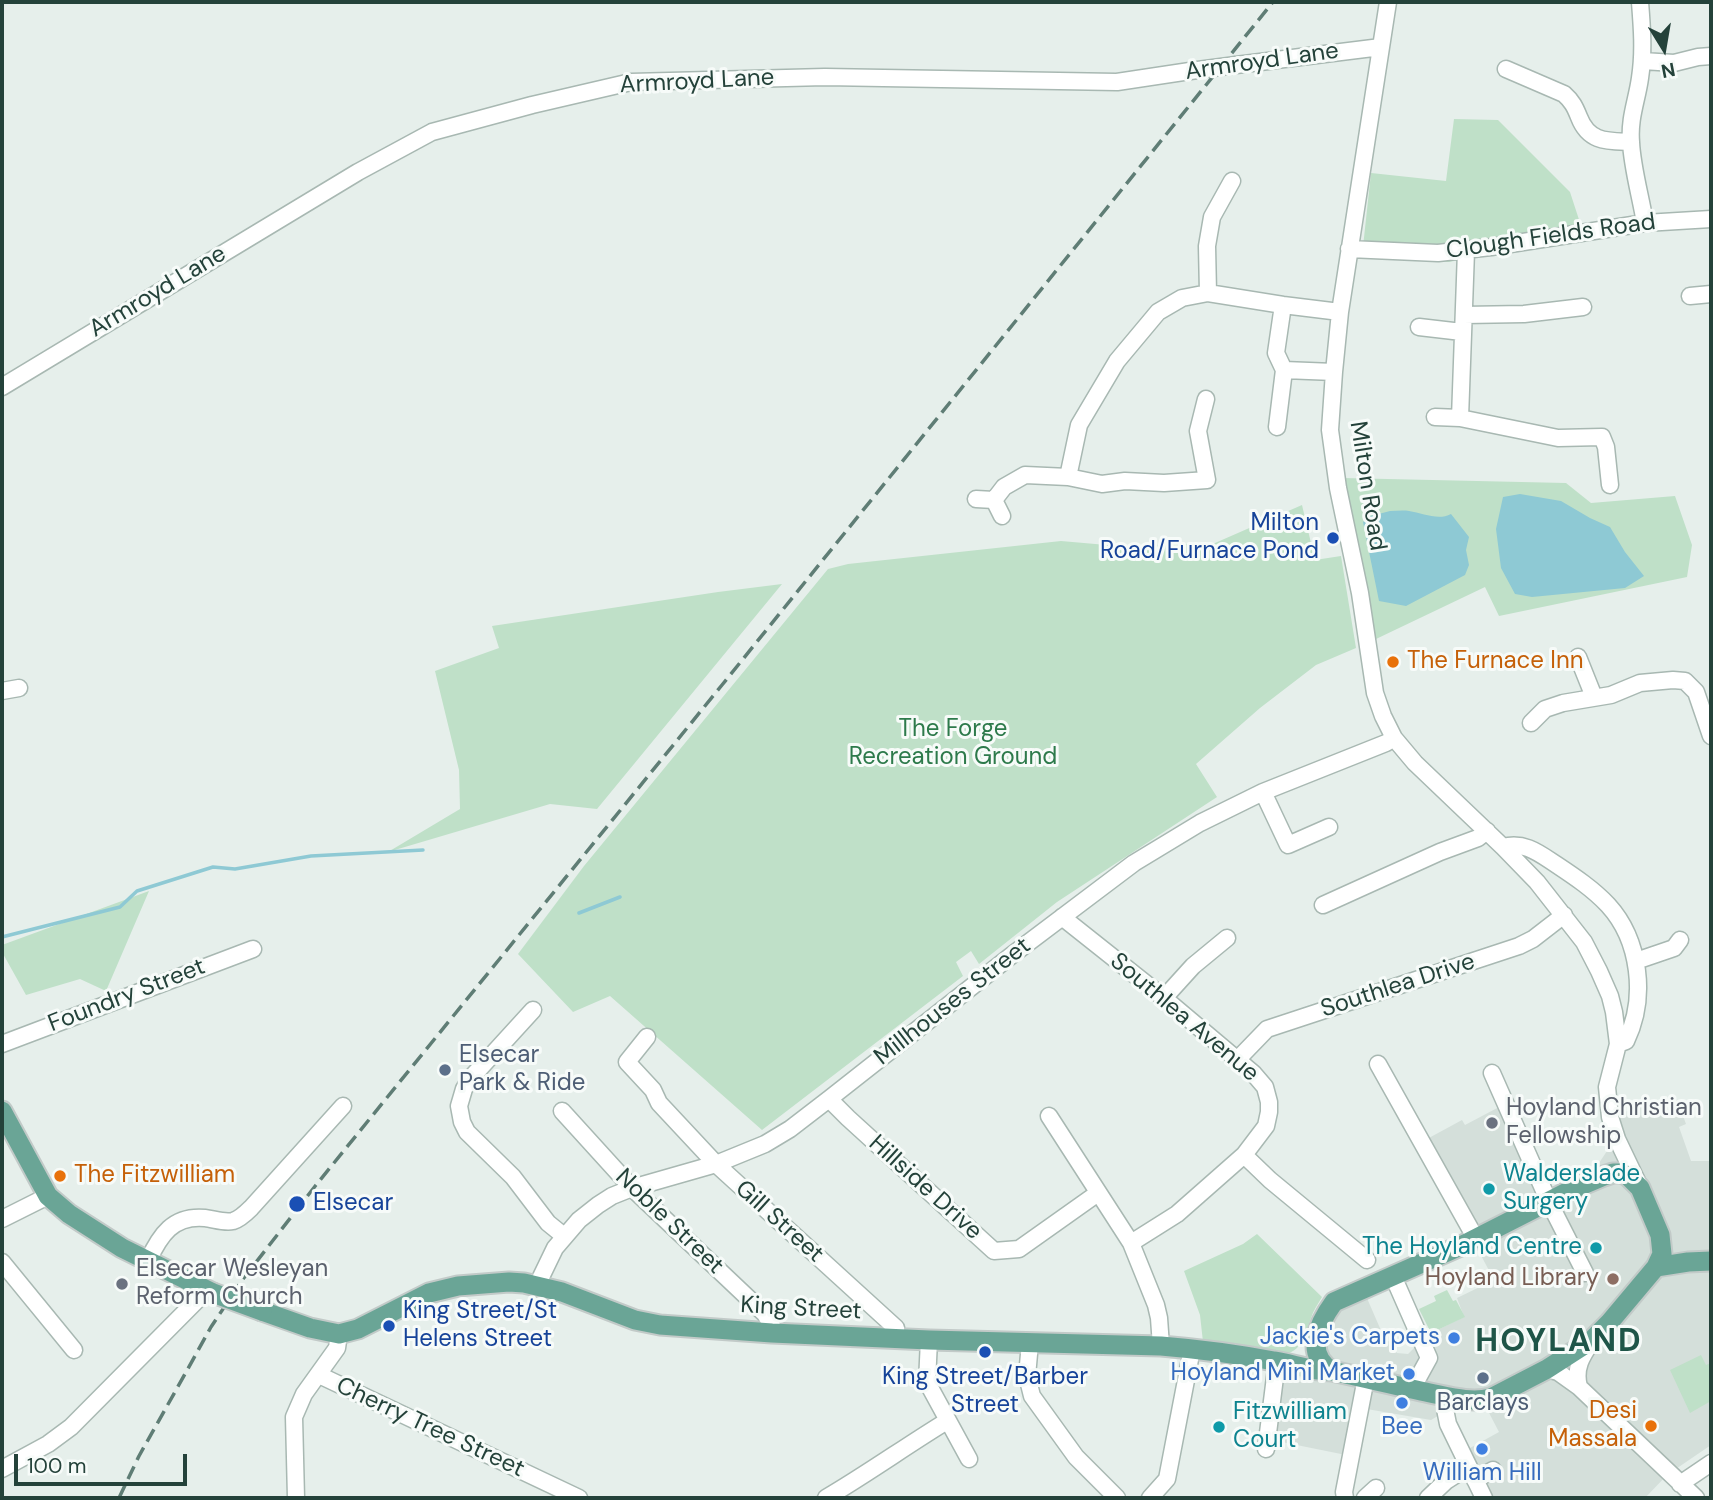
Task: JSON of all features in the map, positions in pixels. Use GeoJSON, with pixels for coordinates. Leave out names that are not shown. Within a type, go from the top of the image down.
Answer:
{"type":"FeatureCollection","features":[{"type":"Feature","properties":{"kind":"main road"},"geometry":{"type":"LineString","coordinates":[[2,1111],[48,1196],[69,1214],[122,1248],[210,1292],[310,1328],[339,1334]]}},
{"type":"Feature","properties":{"kind":"main road"},"geometry":{"type":"LineString","coordinates":[[1332,1371],[1320,1361],[1316,1342],[1319,1327],[1334,1302],[1476,1239],[1596,1179],[1621,1173],[1640,1188]]}},
{"type":"Feature","properties":{"kind":"main road","name":"Milton Road"},"geometry":{"type":"LineString","coordinates":[[1640,1188],[1660,1235]]}},
{"type":"Feature","properties":{"kind":"main road"},"geometry":{"type":"LineString","coordinates":[[1660,1235],[1670,1248],[1688,1262]]}},
{"type":"Feature","properties":{"kind":"main road"},"geometry":{"type":"LineString","coordinates":[[1657,1267],[1662,1254],[1660,1235]]}},
{"type":"Feature","properties":{"kind":"main road"},"geometry":{"type":"LineString","coordinates":[[1657,1267],[1711,1261]]}},
{"type":"Feature","properties":{"kind":"main road","name":"King Street"},"geometry":{"type":"LineString","coordinates":[[339,1334],[358,1329],[429,1293],[509,1282],[562,1292],[635,1320],[660,1325],[929,1340],[1161,1346],[1278,1361],[1299,1368],[1332,1371],[1469,1400],[1491,1398],[1573,1354],[1609,1323],[1657,1267]]}},
{"type":"Feature","properties":{"kind":"main road"},"geometry":{"type":"LineString","coordinates":[[1278,1361],[1301,1356],[1316,1342]]}},
{"type":"Feature","properties":{"kind":"street","name":"Milton Road"},"geometry":{"type":"LineString","coordinates":[[1388,2],[1340,312],[1331,430],[1338,488],[1360,593],[1375,693],[1394,738],[1415,763],[1537,882],[1584,942],[1605,984],[1614,1012],[1618,1044],[1607,1087],[1610,1117],[1617,1139],[1640,1188]]}},
{"type":"Feature","properties":{"kind":"street"},"geometry":{"type":"LineString","coordinates":[[1640,2],[1643,61],[1633,109],[1631,142],[1645,223]]}},
{"type":"Feature","properties":{"kind":"street","name":"Armroyd Lane"},"geometry":{"type":"LineString","coordinates":[[2,387],[358,172],[432,132],[532,105],[631,82],[825,77],[1116,82],[1381,47]]}},
{"type":"Feature","properties":{"kind":"street"},"geometry":{"type":"LineString","coordinates":[[1643,61],[1674,63],[1711,56]]}},
{"type":"Feature","properties":{"kind":"street"},"geometry":{"type":"LineString","coordinates":[[1506,69],[1572,100],[1581,121],[1594,137],[1606,141],[1631,142]]}},
{"type":"Feature","properties":{"kind":"street"},"geometry":{"type":"LineString","coordinates":[[1208,293],[1207,246],[1212,217],[1232,181]]}},
{"type":"Feature","properties":{"kind":"street","name":"Clough Fields Road"},"geometry":{"type":"LineString","coordinates":[[1349,249],[1438,253],[1645,223],[1711,219]]}},
{"type":"Feature","properties":{"kind":"street"},"geometry":{"type":"LineString","coordinates":[[1460,418],[1466,250]]}},
{"type":"Feature","properties":{"kind":"street"},"geometry":{"type":"LineString","coordinates":[[1068,477],[1079,425],[1117,360],[1158,312],[1182,298],[1208,293],[1340,312]]}},
{"type":"Feature","properties":{"kind":"street"},"geometry":{"type":"LineString","coordinates":[[1690,296],[1711,294]]}},
{"type":"Feature","properties":{"kind":"street"},"geometry":{"type":"LineString","coordinates":[[1277,427],[1284,370],[1276,353],[1283,305]]}},
{"type":"Feature","properties":{"kind":"street"},"geometry":{"type":"LineString","coordinates":[[1464,315],[1524,314],[1583,307]]}},
{"type":"Feature","properties":{"kind":"street"},"geometry":{"type":"LineString","coordinates":[[1419,327],[1462,332]]}},
{"type":"Feature","properties":{"kind":"street"},"geometry":{"type":"LineString","coordinates":[[1284,370],[1334,372]]}},
{"type":"Feature","properties":{"kind":"street"},"geometry":{"type":"LineString","coordinates":[[994,500],[1004,487],[1025,475],[1068,477],[1102,484],[1125,481],[1164,483],[1207,480],[1198,431],[1206,398]]}},
{"type":"Feature","properties":{"kind":"street"},"geometry":{"type":"LineString","coordinates":[[1435,417],[1460,418],[1558,438],[1602,437],[1606,447],[1610,485]]}},
{"type":"Feature","properties":{"kind":"street"},"geometry":{"type":"LineString","coordinates":[[976,499],[994,500]]}},
{"type":"Feature","properties":{"kind":"street"},"geometry":{"type":"LineString","coordinates":[[994,500],[1002,516]]}},
{"type":"Feature","properties":{"kind":"street"},"geometry":{"type":"LineString","coordinates":[[1578,657],[1594,697]]}},
{"type":"Feature","properties":{"kind":"street"},"geometry":{"type":"LineString","coordinates":[[1531,723],[1545,709],[1563,703],[1611,695],[1640,683],[1685,681],[1696,692],[1711,736]]}},
{"type":"Feature","properties":{"kind":"street"},"geometry":{"type":"LineString","coordinates":[[2,691],[19,688]]}},
{"type":"Feature","properties":{"kind":"street","name":"Millhouses Street"},"geometry":{"type":"LineString","coordinates":[[540,1287],[555,1248],[579,1220],[612,1196],[716,1164],[765,1144],[790,1129],[1134,863],[1200,823],[1263,792],[1394,738]]}},
{"type":"Feature","properties":{"kind":"street"},"geometry":{"type":"LineString","coordinates":[[1263,792],[1288,845],[1329,827]]}},
{"type":"Feature","properties":{"kind":"street"},"geometry":{"type":"LineString","coordinates":[[1323,905],[1440,852],[1478,838],[1487,831]]}},
{"type":"Feature","properties":{"kind":"street","name":"Milton Road"},"geometry":{"type":"LineString","coordinates":[[1503,847],[1511,845],[1537,851],[1583,883],[1609,906],[1626,932],[1636,961],[1638,998],[1631,1030],[1626,1041],[1618,1044]]}},
{"type":"Feature","properties":{"kind":"street","name":"Southlea Drive"},"geometry":{"type":"LineString","coordinates":[[1237,1060],[1267,1029],[1519,946],[1534,939],[1564,915]]}},
{"type":"Feature","properties":{"kind":"street","name":"Southlea Avenue"},"geometry":{"type":"LineString","coordinates":[[1062,917],[1254,1073],[1265,1087],[1269,1102],[1266,1126],[1244,1156],[1177,1214],[1131,1242]]}},
{"type":"Feature","properties":{"kind":"street"},"geometry":{"type":"LineString","coordinates":[[1164,998],[1193,966],[1227,938]]}},
{"type":"Feature","properties":{"kind":"street"},"geometry":{"type":"LineString","coordinates":[[1636,961],[1674,948],[1680,940]]}},
{"type":"Feature","properties":{"kind":"street","name":"Foundry Street"},"geometry":{"type":"LineString","coordinates":[[2,1044],[253,948]]}},
{"type":"Feature","properties":{"kind":"street"},"geometry":{"type":"LineString","coordinates":[[533,1010],[470,1079],[459,1107],[467,1132],[513,1177],[541,1216],[565,1236]]}},
{"type":"Feature","properties":{"kind":"street","name":"Gill Street"},"geometry":{"type":"LineString","coordinates":[[647,1037],[627,1062],[653,1090],[659,1103],[716,1164],[893,1325],[898,1331],[897,1338]]}},
{"type":"Feature","properties":{"kind":"street"},"geometry":{"type":"LineString","coordinates":[[1378,1064],[1476,1239]]}},
{"type":"Feature","properties":{"kind":"street"},"geometry":{"type":"LineString","coordinates":[[1492,1073],[1549,1202],[1586,1273]]}},
{"type":"Feature","properties":{"kind":"street","name":"Hillside Drive"},"geometry":{"type":"LineString","coordinates":[[829,1099],[995,1251],[1019,1250],[1098,1193]]}},
{"type":"Feature","properties":{"kind":"street"},"geometry":{"type":"LineString","coordinates":[[148,1261],[158,1241],[173,1225],[189,1219],[228,1221],[242,1217],[343,1105]]}},
{"type":"Feature","properties":{"kind":"street","name":"Noble Street"},"geometry":{"type":"LineString","coordinates":[[562,1111],[632,1188],[765,1314],[772,1326],[772,1333]]}},
{"type":"Feature","properties":{"kind":"street"},"geometry":{"type":"LineString","coordinates":[[1049,1116],[1131,1242],[1160,1318],[1161,1346]]}},
{"type":"Feature","properties":{"kind":"street"},"geometry":{"type":"LineString","coordinates":[[1596,1179],[1614,1158],[1617,1139]]}},
{"type":"Feature","properties":{"kind":"street"},"geometry":{"type":"LineString","coordinates":[[1244,1156],[1367,1260]]}},
{"type":"Feature","properties":{"kind":"street"},"geometry":{"type":"LineString","coordinates":[[2,1219],[48,1196]]}},
{"type":"Feature","properties":{"kind":"street"},"geometry":{"type":"LineString","coordinates":[[2,1262],[74,1350]]}},
{"type":"Feature","properties":{"kind":"street"},"geometry":{"type":"LineString","coordinates":[[1393,1276],[1430,1358],[1412,1389]]}},
{"type":"Feature","properties":{"kind":"street"},"geometry":{"type":"LineString","coordinates":[[2,1469],[48,1444],[71,1427],[210,1292]]}},
{"type":"Feature","properties":{"kind":"street"},"geometry":{"type":"LineString","coordinates":[[296,1498],[294,1417],[304,1394],[337,1348],[339,1334]]}},
{"type":"Feature","properties":{"kind":"street"},"geometry":{"type":"LineString","coordinates":[[929,1340],[927,1382],[968,1459]]}},
{"type":"Feature","properties":{"kind":"street"},"geometry":{"type":"LineString","coordinates":[[1579,1387],[1577,1378],[1580,1360],[1592,1340]]}},
{"type":"Feature","properties":{"kind":"street"},"geometry":{"type":"LineString","coordinates":[[1030,1343],[1027,1376],[1031,1395],[1076,1457],[1116,1498]]}},
{"type":"Feature","properties":{"kind":"street"},"geometry":{"type":"LineString","coordinates":[[1150,1498],[1167,1479],[1192,1349]]}},
{"type":"Feature","properties":{"kind":"street"},"geometry":{"type":"LineString","coordinates":[[1266,1450],[1278,1361]]}},
{"type":"Feature","properties":{"kind":"street"},"geometry":{"type":"LineString","coordinates":[[1547,1369],[1554,1370],[1579,1387],[1696,1498]]}},
{"type":"Feature","properties":{"kind":"street","name":"Cherry Tree Street"},"geometry":{"type":"LineString","coordinates":[[319,1375],[579,1498]]}},
{"type":"Feature","properties":{"kind":"street"},"geometry":{"type":"LineString","coordinates":[[1345,1498],[1366,1378]]}},
{"type":"Feature","properties":{"kind":"street"},"geometry":{"type":"LineString","coordinates":[[1448,1396],[1448,1424],[1484,1498]]}},
{"type":"Feature","properties":{"kind":"street"},"geometry":{"type":"LineString","coordinates":[[826,1498],[947,1421]]}},
{"type":"Feature","properties":{"kind":"street"},"geometry":{"type":"LineString","coordinates":[[1680,1483],[1711,1463]]}},
{"type":"Feature","properties":{"kind":"street"},"geometry":{"type":"LineString","coordinates":[[1428,1498],[1446,1481],[1493,1470]]}},
{"type":"Feature","properties":{"kind":"shaded area"},"geometry":{"type":"Polygon","coordinates":[[[1665,1099],[1668,1109],[1679,1105],[1686,1124],[1679,1127],[1691,1161],[1711,1161],[1711,1445],[1667,1475],[1645,1498],[1484,1498],[1461,1453],[1499,1432],[1487,1409],[1455,1406],[1431,1420],[1355,1407],[1346,1455],[1267,1439],[1282,1366],[1310,1361],[1319,1327],[1363,1289],[1386,1342],[1392,1340],[1397,1353],[1408,1354],[1420,1336],[1464,1317],[1457,1298],[1494,1280],[1427,1139],[1462,1120],[1465,1125],[1501,1106],[1540,1194],[1597,1166],[1621,1130],[1615,1115],[1665,1099]]]}},
{"type":"Feature","properties":{"kind":"green space"},"geometry":{"type":"Polygon","coordinates":[[[1454,119],[1498,120],[1570,192],[1584,235],[1449,262],[1362,256],[1371,173],[1446,181],[1454,119]]]}},
{"type":"Feature","properties":{"kind":"green space"},"geometry":{"type":"Polygon","coordinates":[[[1343,478],[1566,483],[1591,503],[1675,496],[1692,545],[1687,577],[1499,616],[1485,587],[1376,639],[1343,478]]]}},
{"type":"Feature","properties":{"kind":"green space","name":"The Forge Recreation Ground"},"geometry":{"type":"Polygon","coordinates":[[[1302,505],[1315,560],[1341,556],[1356,648],[1316,665],[1260,708],[1196,764],[1217,797],[1057,902],[979,964],[971,951],[956,962],[963,976],[762,1130],[610,996],[573,1012],[518,954],[584,866],[828,569],[848,564],[1061,541],[1118,546],[1215,543],[1302,505]]]}},
{"type":"Feature","properties":{"kind":"green space"},"geometry":{"type":"Polygon","coordinates":[[[782,584],[597,809],[550,804],[388,852],[460,809],[459,770],[435,671],[499,648],[492,626],[782,584]]]}},
{"type":"Feature","properties":{"kind":"green space"},"geometry":{"type":"Polygon","coordinates":[[[149,891],[106,991],[80,979],[26,995],[2,952],[2,945],[149,891]]]}},
{"type":"Feature","properties":{"kind":"green space"},"geometry":{"type":"Polygon","coordinates":[[[1257,1234],[1322,1297],[1303,1340],[1296,1349],[1285,1355],[1203,1342],[1200,1315],[1184,1271],[1243,1244],[1257,1234]]]}},
{"type":"Feature","properties":{"kind":"green space"},"geometry":{"type":"Polygon","coordinates":[[[1447,1290],[1465,1317],[1431,1333],[1419,1309],[1436,1301],[1434,1296],[1447,1290]]]}},
{"type":"Feature","properties":{"kind":"green space"},"geometry":{"type":"Polygon","coordinates":[[[1701,1355],[1706,1365],[1711,1363],[1711,1401],[1690,1413],[1670,1370],[1701,1355]]]}},
{"type":"Feature","properties":{"kind":"water"},"geometry":{"type":"Polygon","coordinates":[[[1520,494],[1561,501],[1610,527],[1644,576],[1625,588],[1532,597],[1515,594],[1501,568],[1496,529],[1503,497],[1520,494]]]}},
{"type":"Feature","properties":{"kind":"water"},"geometry":{"type":"Polygon","coordinates":[[[1390,511],[1407,511],[1436,517],[1451,514],[1469,537],[1466,550],[1469,565],[1465,575],[1406,606],[1379,601],[1363,522],[1371,516],[1390,511]]]}},
{"type":"Feature","properties":{"kind":"waterway"},"geometry":{"type":"LineString","coordinates":[[2,937],[120,907],[137,891],[213,867],[235,869],[311,856],[423,850]]}},
{"type":"Feature","properties":{"kind":"waterway"},"geometry":{"type":"LineString","coordinates":[[579,913],[620,897]]}},
{"type":"Feature","properties":{"kind":"railway"},"geometry":{"type":"LineString","coordinates":[[119,1498],[139,1456],[211,1327],[243,1279],[316,1185],[1273,2]]}},
{"type":"Feature","properties":{"kind":"place","name":"Milton Road/Furnace Pond"},"geometry":{"type":"Point","coordinates":[1333,538]}},
{"type":"Feature","properties":{"kind":"place","name":"The Furnace Inn"},"geometry":{"type":"Point","coordinates":[1393,662]}},
{"type":"Feature","properties":{"kind":"place","name":"Elsecar Park & Ride"},"geometry":{"type":"Point","coordinates":[445,1070]}},
{"type":"Feature","properties":{"kind":"place","name":"Hoyland Christian Fellowship"},"geometry":{"type":"Point","coordinates":[1492,1123]}},
{"type":"Feature","properties":{"kind":"place","name":"The Fitzwilliam"},"geometry":{"type":"Point","coordinates":[60,1176]}},
{"type":"Feature","properties":{"kind":"place","name":"Walderslade Surgery"},"geometry":{"type":"Point","coordinates":[1489,1189]}},
{"type":"Feature","properties":{"kind":"place","name":"Elsecar"},"geometry":{"type":"Point","coordinates":[297,1204]}},
{"type":"Feature","properties":{"kind":"place","name":"The Hoyland Centre"},"geometry":{"type":"Point","coordinates":[1596,1248]}},
{"type":"Feature","properties":{"kind":"place","name":"Hoyland Library"},"geometry":{"type":"Point","coordinates":[1613,1279]}},
{"type":"Feature","properties":{"kind":"place","name":"Elsecar Wesleyan Reform Church"},"geometry":{"type":"Point","coordinates":[122,1284]}},
{"type":"Feature","properties":{"kind":"place","name":"King Street/St Helens Street"},"geometry":{"type":"Point","coordinates":[389,1326]}},
{"type":"Feature","properties":{"kind":"place","name":"Jackie's Carpets"},"geometry":{"type":"Point","coordinates":[1454,1338]}},
{"type":"Feature","properties":{"kind":"place","name":"King Street/Barber Street"},"geometry":{"type":"Point","coordinates":[985,1352]}},
{"type":"Feature","properties":{"kind":"place","name":"Hoyland Mini Market"},"geometry":{"type":"Point","coordinates":[1409,1374]}},
{"type":"Feature","properties":{"kind":"place","name":"Barclays"},"geometry":{"type":"Point","coordinates":[1483,1378]}},
{"type":"Feature","properties":{"kind":"place","name":"Bee"},"geometry":{"type":"Point","coordinates":[1402,1403]}},
{"type":"Feature","properties":{"kind":"place","name":"Desi Massala"},"geometry":{"type":"Point","coordinates":[1651,1426]}},
{"type":"Feature","properties":{"kind":"place","name":"Fitzwilliam Court"},"geometry":{"type":"Point","coordinates":[1219,1427]}},
{"type":"Feature","properties":{"kind":"place","name":"William Hill"},"geometry":{"type":"Point","coordinates":[1482,1449]}},
{"type":"Feature","properties":{"kind":"district","name":"HOYLAND"},"geometry":{"type":"Point","coordinates":[1559,1343]}}]}
